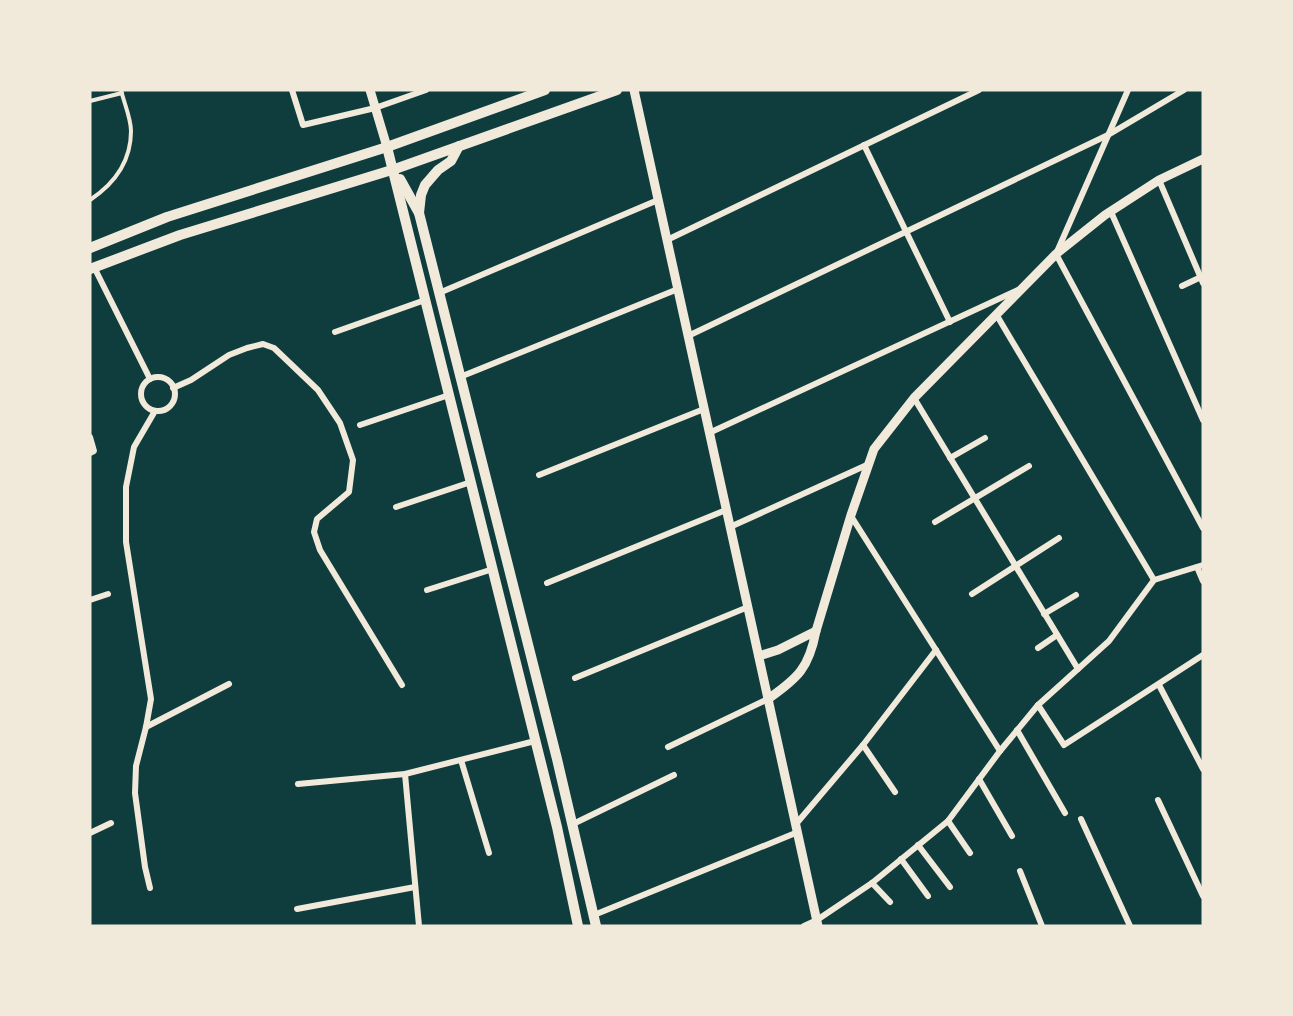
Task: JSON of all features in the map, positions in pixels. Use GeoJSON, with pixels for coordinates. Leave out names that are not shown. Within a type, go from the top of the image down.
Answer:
{"type":"FeatureCollection","features":[{"type":"Feature","properties":{"kind":"main road"},"geometry":{"type":"LineString","coordinates":[[90,248],[167,218],[387,147],[545,90]]}},
{"type":"Feature","properties":{"kind":"main road"},"geometry":{"type":"LineString","coordinates":[[92,268],[180,235],[394,169],[617,90]]}},
{"type":"Feature","properties":{"kind":"main road"},"geometry":{"type":"LineString","coordinates":[[419,213],[421,195],[425,185],[438,170],[451,161],[459,146]]}},
{"type":"Feature","properties":{"kind":"main road"},"geometry":{"type":"LineString","coordinates":[[387,147],[536,741],[578,926]]}},
{"type":"Feature","properties":{"kind":"main road"},"geometry":{"type":"LineString","coordinates":[[394,169],[419,213],[536,674],[595,921]]}},
{"type":"Feature","properties":{"kind":"main road"},"geometry":{"type":"LineString","coordinates":[[259,188],[266,209]]}},
{"type":"Feature","properties":{"kind":"main road"},"geometry":{"type":"LineString","coordinates":[[520,679],[536,674]]}},
{"type":"Feature","properties":{"kind":"street"},"geometry":{"type":"LineString","coordinates":[[292,90],[303,125],[375,108],[426,90]]}},
{"type":"Feature","properties":{"kind":"street"},"geometry":{"type":"LineString","coordinates":[[370,90],[387,147]]}},
{"type":"Feature","properties":{"kind":"street"},"geometry":{"type":"LineString","coordinates":[[634,90],[818,923]]}},
{"type":"Feature","properties":{"kind":"street"},"geometry":{"type":"LineString","coordinates":[[667,240],[979,90]]}},
{"type":"Feature","properties":{"kind":"street"},"geometry":{"type":"LineString","coordinates":[[1056,254],[1128,90]]}},
{"type":"Feature","properties":{"kind":"street"},"geometry":{"type":"LineString","coordinates":[[688,336],[1108,135],[1184,90]]}},
{"type":"Feature","properties":{"kind":"street"},"geometry":{"type":"LineString","coordinates":[[864,145],[950,322]]}},
{"type":"Feature","properties":{"kind":"street"},"geometry":{"type":"LineString","coordinates":[[668,747],[768,699],[795,680],[806,664],[813,645],[851,515],[874,449],[914,398],[1056,254],[1111,212],[1159,180],[1203,159]]}},
{"type":"Feature","properties":{"kind":"street"},"geometry":{"type":"LineString","coordinates":[[1159,180],[1202,280],[1182,286]]}},
{"type":"Feature","properties":{"kind":"street"},"geometry":{"type":"LineString","coordinates":[[439,293],[658,200]]}},
{"type":"Feature","properties":{"kind":"street"},"geometry":{"type":"LineString","coordinates":[[1111,212],[1203,420]]}},
{"type":"Feature","properties":{"kind":"street"},"geometry":{"type":"LineString","coordinates":[[1056,254],[1203,528]]}},
{"type":"Feature","properties":{"kind":"street"},"geometry":{"type":"LineString","coordinates":[[92,268],[150,380]]}},
{"type":"Feature","properties":{"kind":"street"},"geometry":{"type":"LineString","coordinates":[[710,433],[1024,287]]}},
{"type":"Feature","properties":{"kind":"street"},"geometry":{"type":"LineString","coordinates":[[460,376],[678,289]]}},
{"type":"Feature","properties":{"kind":"street"},"geometry":{"type":"LineString","coordinates":[[335,332],[425,300]]}},
{"type":"Feature","properties":{"kind":"street"},"geometry":{"type":"LineString","coordinates":[[996,313],[1154,580]]}},
{"type":"Feature","properties":{"kind":"street"},"geometry":{"type":"LineString","coordinates":[[173,388],[191,380],[229,355],[263,344],[274,348],[318,390],[340,423],[353,460],[349,492],[317,519],[314,532],[320,550],[402,685]]}},
{"type":"Feature","properties":{"kind":"street"},"geometry":{"type":"LineString","coordinates":[[159,377],[173,388],[172,403],[166,408],[155,411],[146,406],[141,395],[144,385],[159,377]]}},
{"type":"Feature","properties":{"kind":"street"},"geometry":{"type":"LineString","coordinates":[[360,425],[449,395]]}},
{"type":"Feature","properties":{"kind":"street"},"geometry":{"type":"LineString","coordinates":[[914,398],[1077,669]]}},
{"type":"Feature","properties":{"kind":"street"},"geometry":{"type":"LineString","coordinates":[[539,475],[704,409]]}},
{"type":"Feature","properties":{"kind":"street"},"geometry":{"type":"LineString","coordinates":[[150,888],[135,793],[136,766],[151,699],[126,542],[126,487],[134,447],[155,411]]}},
{"type":"Feature","properties":{"kind":"street"},"geometry":{"type":"LineString","coordinates":[[90,437],[92,452]]}},
{"type":"Feature","properties":{"kind":"street"},"geometry":{"type":"LineString","coordinates":[[950,458],[985,438]]}},
{"type":"Feature","properties":{"kind":"street"},"geometry":{"type":"LineString","coordinates":[[730,527],[869,464]]}},
{"type":"Feature","properties":{"kind":"street"},"geometry":{"type":"LineString","coordinates":[[935,522],[1029,466]]}},
{"type":"Feature","properties":{"kind":"street"},"geometry":{"type":"LineString","coordinates":[[396,507],[471,483]]}},
{"type":"Feature","properties":{"kind":"street"},"geometry":{"type":"LineString","coordinates":[[547,583],[726,510]]}},
{"type":"Feature","properties":{"kind":"street"},"geometry":{"type":"LineString","coordinates":[[851,515],[1000,751]]}},
{"type":"Feature","properties":{"kind":"street"},"geometry":{"type":"LineString","coordinates":[[972,594],[1059,538]]}},
{"type":"Feature","properties":{"kind":"street"},"geometry":{"type":"LineString","coordinates":[[804,926],[818,923],[872,883],[948,821],[1000,751],[1038,705],[1109,640],[1154,580],[1200,566],[1203,581]]}},
{"type":"Feature","properties":{"kind":"street"},"geometry":{"type":"LineString","coordinates":[[427,591],[493,570]]}},
{"type":"Feature","properties":{"kind":"street"},"geometry":{"type":"LineString","coordinates":[[90,600],[108,594]]}},
{"type":"Feature","properties":{"kind":"street"},"geometry":{"type":"LineString","coordinates":[[1044,614],[1076,595]]}},
{"type":"Feature","properties":{"kind":"street"},"geometry":{"type":"LineString","coordinates":[[575,678],[748,607]]}},
{"type":"Feature","properties":{"kind":"street"},"geometry":{"type":"LineString","coordinates":[[759,656],[778,650],[816,631]]}},
{"type":"Feature","properties":{"kind":"street"},"geometry":{"type":"LineString","coordinates":[[1038,648],[1057,635]]}},
{"type":"Feature","properties":{"kind":"street"},"geometry":{"type":"LineString","coordinates":[[595,921],[797,828],[936,650]]}},
{"type":"Feature","properties":{"kind":"street"},"geometry":{"type":"LineString","coordinates":[[1038,705],[1064,746],[1203,655]]}},
{"type":"Feature","properties":{"kind":"street"},"geometry":{"type":"LineString","coordinates":[[146,727],[229,684]]}},
{"type":"Feature","properties":{"kind":"street"},"geometry":{"type":"LineString","coordinates":[[1159,685],[1203,769]]}},
{"type":"Feature","properties":{"kind":"street"},"geometry":{"type":"LineString","coordinates":[[1017,730],[1065,813]]}},
{"type":"Feature","properties":{"kind":"street"},"geometry":{"type":"LineString","coordinates":[[298,784],[405,774],[536,741]]}},
{"type":"Feature","properties":{"kind":"street"},"geometry":{"type":"LineString","coordinates":[[863,745],[895,792]]}},
{"type":"Feature","properties":{"kind":"street"},"geometry":{"type":"LineString","coordinates":[[461,760],[489,853]]}},
{"type":"Feature","properties":{"kind":"street"},"geometry":{"type":"LineString","coordinates":[[405,774],[419,926]]}},
{"type":"Feature","properties":{"kind":"street"},"geometry":{"type":"LineString","coordinates":[[573,824],[674,775]]}},
{"type":"Feature","properties":{"kind":"street"},"geometry":{"type":"LineString","coordinates":[[979,779],[1012,836]]}},
{"type":"Feature","properties":{"kind":"street"},"geometry":{"type":"LineString","coordinates":[[1158,800],[1203,896]]}},
{"type":"Feature","properties":{"kind":"street"},"geometry":{"type":"LineString","coordinates":[[1081,819],[1130,926]]}},
{"type":"Feature","properties":{"kind":"street"},"geometry":{"type":"LineString","coordinates":[[948,821],[970,853]]}},
{"type":"Feature","properties":{"kind":"street"},"geometry":{"type":"LineString","coordinates":[[90,833],[111,823]]}},
{"type":"Feature","properties":{"kind":"street"},"geometry":{"type":"LineString","coordinates":[[918,845],[950,887]]}},
{"type":"Feature","properties":{"kind":"street"},"geometry":{"type":"LineString","coordinates":[[901,859],[928,896]]}},
{"type":"Feature","properties":{"kind":"street"},"geometry":{"type":"LineString","coordinates":[[1020,871],[1042,926]]}},
{"type":"Feature","properties":{"kind":"street"},"geometry":{"type":"LineString","coordinates":[[872,883],[890,902]]}},
{"type":"Feature","properties":{"kind":"street"},"geometry":{"type":"LineString","coordinates":[[297,909],[415,887]]}},
{"type":"Feature","properties":{"kind":"lane"},"geometry":{"type":"LineString","coordinates":[[90,101],[121,92],[131,130],[125,165],[103,191],[90,200]]}}]}
